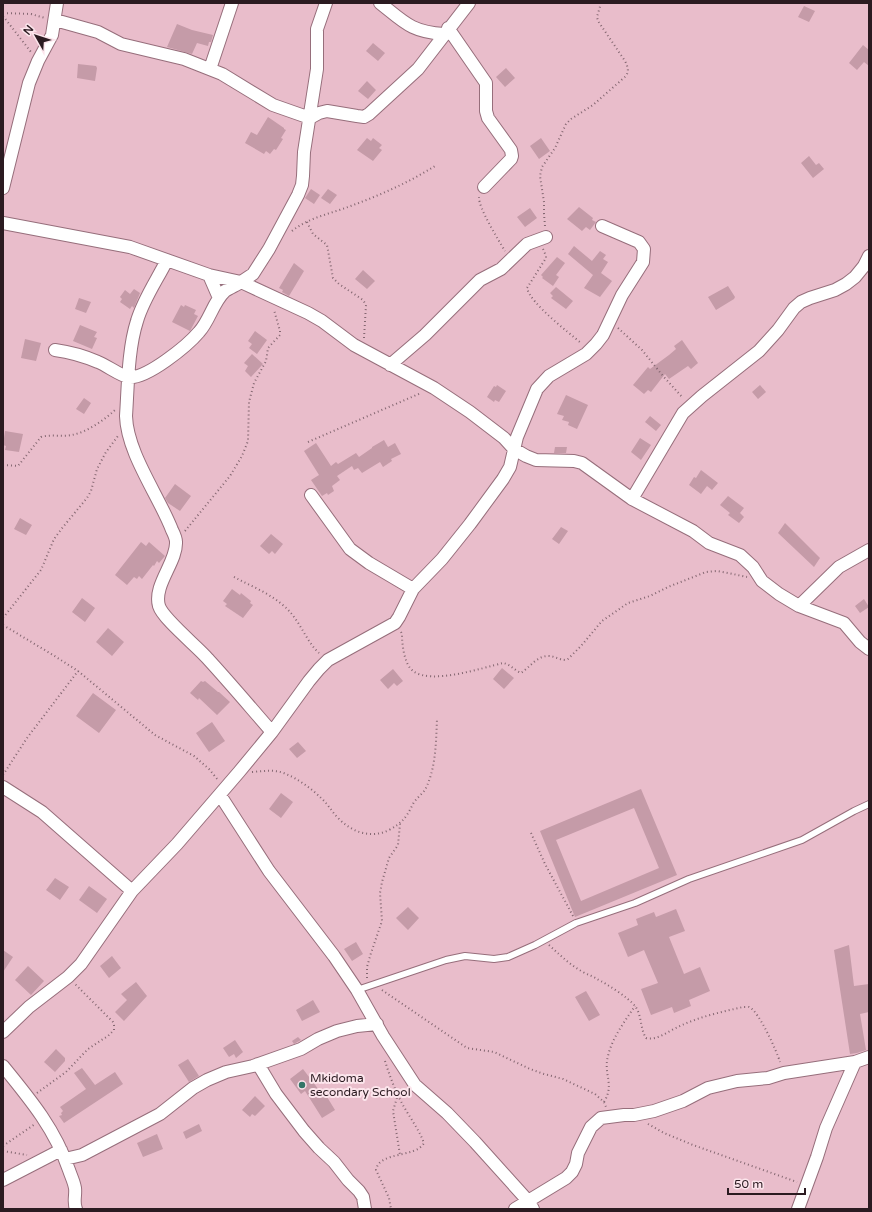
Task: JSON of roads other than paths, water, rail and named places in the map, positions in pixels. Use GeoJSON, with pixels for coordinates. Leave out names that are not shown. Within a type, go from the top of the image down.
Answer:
{"type":"FeatureCollection","features":[{"type":"Feature","properties":{"kind":"street"},"geometry":{"type":"LineString","coordinates":[[3,188],[29,83],[38,61],[52,35],[57,3]]}},
{"type":"Feature","properties":{"kind":"street"},"geometry":{"type":"LineString","coordinates":[[210,69],[232,3]]}},
{"type":"Feature","properties":{"kind":"street"},"geometry":{"type":"LineString","coordinates":[[55,350],[79,354],[129,377],[144,373],[157,367],[193,339],[205,324],[219,298],[226,291],[253,274],[269,249],[298,195],[303,176],[304,152],[317,69],[317,29],[326,3]]}},
{"type":"Feature","properties":{"kind":"street"},"geometry":{"type":"LineString","coordinates":[[380,3],[406,24],[417,30],[427,33],[446,31]]}},
{"type":"Feature","properties":{"kind":"street"},"geometry":{"type":"LineString","coordinates":[[310,118],[319,112],[327,111],[364,117],[370,114],[418,69],[469,3]]}},
{"type":"Feature","properties":{"kind":"street"},"geometry":{"type":"LineString","coordinates":[[55,20],[98,32],[121,44],[184,59],[231,78],[273,105],[310,118]]}},
{"type":"Feature","properties":{"kind":"street"},"geometry":{"type":"LineString","coordinates":[[446,31],[486,83],[486,112],[488,118],[510,150],[512,156],[511,159],[484,187]]}},
{"type":"Feature","properties":{"kind":"street"},"geometry":{"type":"LineString","coordinates":[[3,223],[130,247],[210,275],[241,282],[308,313],[322,321],[342,337],[370,354],[434,388],[470,412],[504,438],[514,449],[526,456],[536,460],[582,463],[632,499],[693,531],[709,543],[740,555],[753,567],[762,581],[787,600],[844,624],[860,642],[869,649]]}},
{"type":"Feature","properties":{"kind":"street"},"geometry":{"type":"LineString","coordinates":[[3,1032],[29,1007],[68,977],[81,964],[132,892],[223,792],[272,732],[309,681],[328,660],[395,623],[413,589],[470,524],[510,467],[517,438],[537,389],[549,376],[589,351],[596,344],[603,335],[613,317],[617,305],[643,262],[644,249],[639,242],[602,226]]}},
{"type":"Feature","properties":{"kind":"street"},"geometry":{"type":"LineString","coordinates":[[390,365],[425,335],[480,280],[500,269],[527,244],[546,237]]}},
{"type":"Feature","properties":{"kind":"street"},"geometry":{"type":"LineString","coordinates":[[632,499],[683,413],[692,404],[759,351],[800,302],[835,290],[846,284],[855,277],[864,266],[869,256]]}},
{"type":"Feature","properties":{"kind":"street"},"geometry":{"type":"LineString","coordinates":[[167,260],[140,310],[133,334],[126,426],[136,454],[168,520],[176,541],[172,557],[161,586],[158,598],[159,606],[172,623],[208,658],[272,732]]}},
{"type":"Feature","properties":{"kind":"street"},"geometry":{"type":"LineString","coordinates":[[210,275],[219,298]]}},
{"type":"Feature","properties":{"kind":"street"},"geometry":{"type":"LineString","coordinates":[[311,494],[350,549],[369,563],[413,589]]}},
{"type":"Feature","properties":{"kind":"street"},"geometry":{"type":"LineString","coordinates":[[799,606],[839,567],[869,550]]}},
{"type":"Feature","properties":{"kind":"street"},"geometry":{"type":"LineString","coordinates":[[3,787],[42,812],[132,892]]}},
{"type":"Feature","properties":{"kind":"street"},"geometry":{"type":"LineString","coordinates":[[223,792],[269,871],[334,956],[362,988],[377,1024],[415,1085],[447,1113],[476,1142],[531,1205]]}},
{"type":"Feature","properties":{"kind":"street"},"geometry":{"type":"LineString","coordinates":[[3,1180],[63,1155],[82,1155],[160,1114],[193,1088],[226,1072],[258,1064],[301,1050],[318,1039],[337,1031],[357,1026],[377,1024]]}},
{"type":"Feature","properties":{"kind":"street"},"geometry":{"type":"LineString","coordinates":[[515,1209],[531,1205],[572,1172],[576,1164],[578,1153],[591,1127],[601,1118],[634,1115],[654,1111],[683,1101],[708,1088],[737,1081],[768,1078],[784,1073],[855,1062],[869,1057]]}},
{"type":"Feature","properties":{"kind":"street"},"geometry":{"type":"LineString","coordinates":[[798,1209],[826,1128],[855,1062]]}},
{"type":"Feature","properties":{"kind":"street"},"geometry":{"type":"LineString","coordinates":[[258,1064],[276,1094],[304,1131],[359,1191],[363,1197],[365,1209]]}},
{"type":"Feature","properties":{"kind":"street"},"geometry":{"type":"LineString","coordinates":[[3,1066],[44,1118],[63,1155],[75,1188],[74,1199],[76,1209]]}},
{"type":"Feature","properties":{"kind":"lane"},"geometry":{"type":"LineString","coordinates":[[362,988],[446,960],[465,956],[494,959],[508,957],[576,923],[635,903],[690,879],[802,840],[869,804]]}},
{"type":"Feature","properties":{"kind":"place","name":"Mkidoma secondary School"},"geometry":{"type":"Point","coordinates":[302,1085]}}]}
